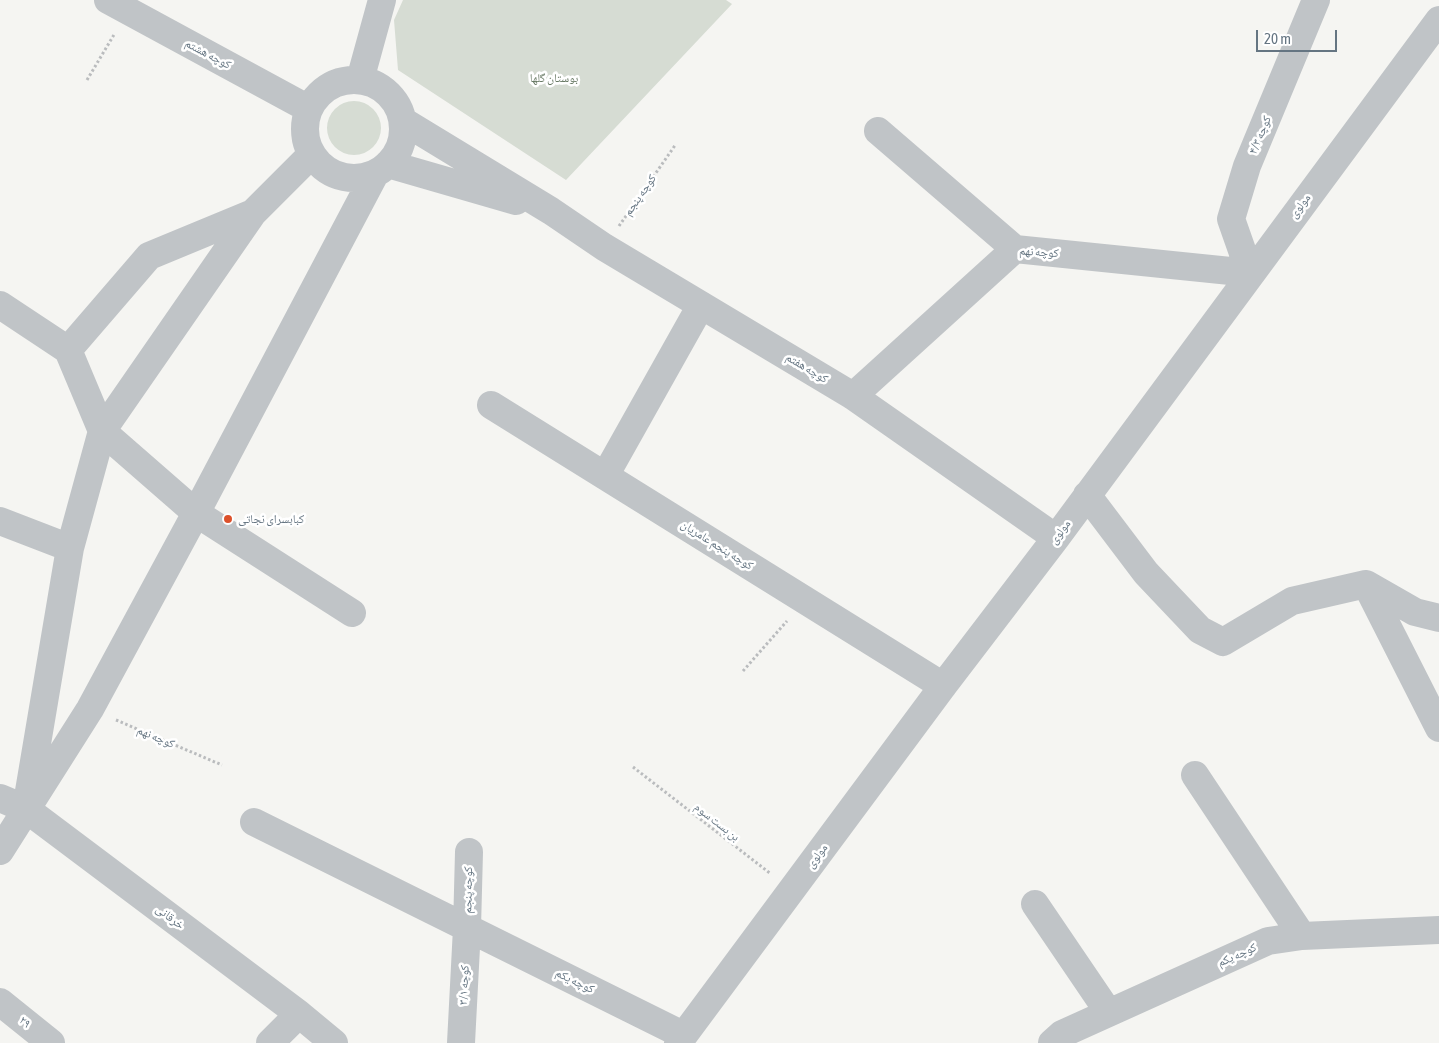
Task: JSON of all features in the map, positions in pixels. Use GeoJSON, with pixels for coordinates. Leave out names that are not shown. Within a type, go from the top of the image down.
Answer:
{"type":"FeatureCollection","features":[{"type":"Feature","properties":{"kind":"street"},"geometry":{"type":"LineString","coordinates":[[360,80],[382,0]]}},
{"type":"Feature","properties":{"kind":"street","name":"کوچه ۴/۳"},"geometry":{"type":"LineString","coordinates":[[1250,273],[1232,218],[1246,166],[1316,0]]}},
{"type":"Feature","properties":{"kind":"street","name":"کوچه هشتم"},"geometry":{"type":"LineString","coordinates":[[118,5],[309,109]]}},
{"type":"Feature","properties":{"kind":"street","name":"مولوی"},"geometry":{"type":"LineString","coordinates":[[681,1039],[943,686],[1056,538],[1250,273],[1439,20]]}},
{"type":"Feature","properties":{"kind":"street"},"geometry":{"type":"LineString","coordinates":[[0,851],[90,709],[381,169],[398,152],[402,137],[403,121],[398,106],[388,94],[376,85],[360,80],[345,80],[330,86],[318,96],[309,109],[305,124],[306,140],[312,154],[321,165],[333,173],[346,177],[361,177],[381,169],[551,211]]}},
{"type":"Feature","properties":{"kind":"street","name":"کوچه هفتم"},"geometry":{"type":"LineString","coordinates":[[403,121],[551,211],[604,246],[853,396],[1056,538]]}},
{"type":"Feature","properties":{"kind":"street"},"geometry":{"type":"LineString","coordinates":[[878,131],[1015,249]]}},
{"type":"Feature","properties":{"kind":"street"},"geometry":{"type":"LineString","coordinates":[[26,809],[70,548],[102,431],[252,213],[312,154]]}},
{"type":"Feature","properties":{"kind":"street"},"geometry":{"type":"LineString","coordinates":[[68,350],[149,256],[252,213]]}},
{"type":"Feature","properties":{"kind":"street","name":"کوچه نهم"},"geometry":{"type":"LineString","coordinates":[[853,396],[1015,249],[1250,273]]}},
{"type":"Feature","properties":{"kind":"street"},"geometry":{"type":"LineString","coordinates":[[0,305],[68,350],[102,431],[196,513],[352,613]]}},
{"type":"Feature","properties":{"kind":"street"},"geometry":{"type":"LineString","coordinates":[[606,476],[701,305]]}},
{"type":"Feature","properties":{"kind":"street","name":"کوچه پنجم عامریان"},"geometry":{"type":"LineString","coordinates":[[490,405],[943,686]]}},
{"type":"Feature","properties":{"kind":"street"},"geometry":{"type":"LineString","coordinates":[[1087,495],[1146,574],[1200,630],[1223,642],[1292,601],[1366,584],[1415,612],[1439,618]]}},
{"type":"Feature","properties":{"kind":"street"},"geometry":{"type":"LineString","coordinates":[[0,521],[70,548]]}},
{"type":"Feature","properties":{"kind":"street"},"geometry":{"type":"LineString","coordinates":[[1366,584],[1439,728]]}},
{"type":"Feature","properties":{"kind":"street"},"geometry":{"type":"LineString","coordinates":[[1195,775],[1302,936]]}},
{"type":"Feature","properties":{"kind":"street","name":"خرقانی"},"geometry":{"type":"LineString","coordinates":[[0,798],[26,809],[299,1014],[334,1043]]}},
{"type":"Feature","properties":{"kind":"street","name":"کوچه یکم"},"geometry":{"type":"LineString","coordinates":[[254,822],[467,928],[681,1039]]}},
{"type":"Feature","properties":{"kind":"street","name":"کوچه پنجم"},"geometry":{"type":"LineString","coordinates":[[467,928],[469,852]]}},
{"type":"Feature","properties":{"kind":"street"},"geometry":{"type":"LineString","coordinates":[[1035,904],[1109,1013]]}},
{"type":"Feature","properties":{"kind":"street","name":"کوچه ۳/۱"},"geometry":{"type":"LineString","coordinates":[[461,1043],[467,928]]}},
{"type":"Feature","properties":{"kind":"street","name":"کوچه یکم"},"geometry":{"type":"LineString","coordinates":[[1052,1043],[1062,1034],[1268,941],[1302,936],[1439,930]]}},
{"type":"Feature","properties":{"kind":"street","name":"۲۹"},"geometry":{"type":"LineString","coordinates":[[0,1002],[51,1043]]}},
{"type":"Feature","properties":{"kind":"street"},"geometry":{"type":"LineString","coordinates":[[270,1043],[299,1014]]}},
{"type":"Feature","properties":{"kind":"path"},"geometry":{"type":"LineString","coordinates":[[87,80],[118,5]]}},
{"type":"Feature","properties":{"kind":"path","name":"کوچه پنجم"},"geometry":{"type":"LineString","coordinates":[[604,246],[676,144]]}},
{"type":"Feature","properties":{"kind":"path"},"geometry":{"type":"LineString","coordinates":[[743,671],[805,600]]}},
{"type":"Feature","properties":{"kind":"path","name":"کوچه نهم"},"geometry":{"type":"LineString","coordinates":[[90,709],[222,765]]}},
{"type":"Feature","properties":{"kind":"path","name":"بن بست سوم"},"geometry":{"type":"LineString","coordinates":[[633,767],[791,890]]}},
{"type":"Feature","properties":{"kind":"green space","name":"بوستان گلها"},"geometry":{"type":"Polygon","coordinates":[[[403,0],[726,0],[732,4],[566,180],[398,70],[394,20],[403,0]]]}},
{"type":"Feature","properties":{"kind":"green space"},"geometry":{"type":"Polygon","coordinates":[[[354,101],[364,103],[373,109],[379,118],[381,128],[379,138],[373,147],[364,153],[354,155],[344,153],[335,147],[329,138],[327,128],[329,118],[335,109],[344,103],[354,101]]]}},
{"type":"Feature","properties":{"kind":"place","name":"کبابسرای نجاتی"},"geometry":{"type":"Point","coordinates":[228,519]}}]}
